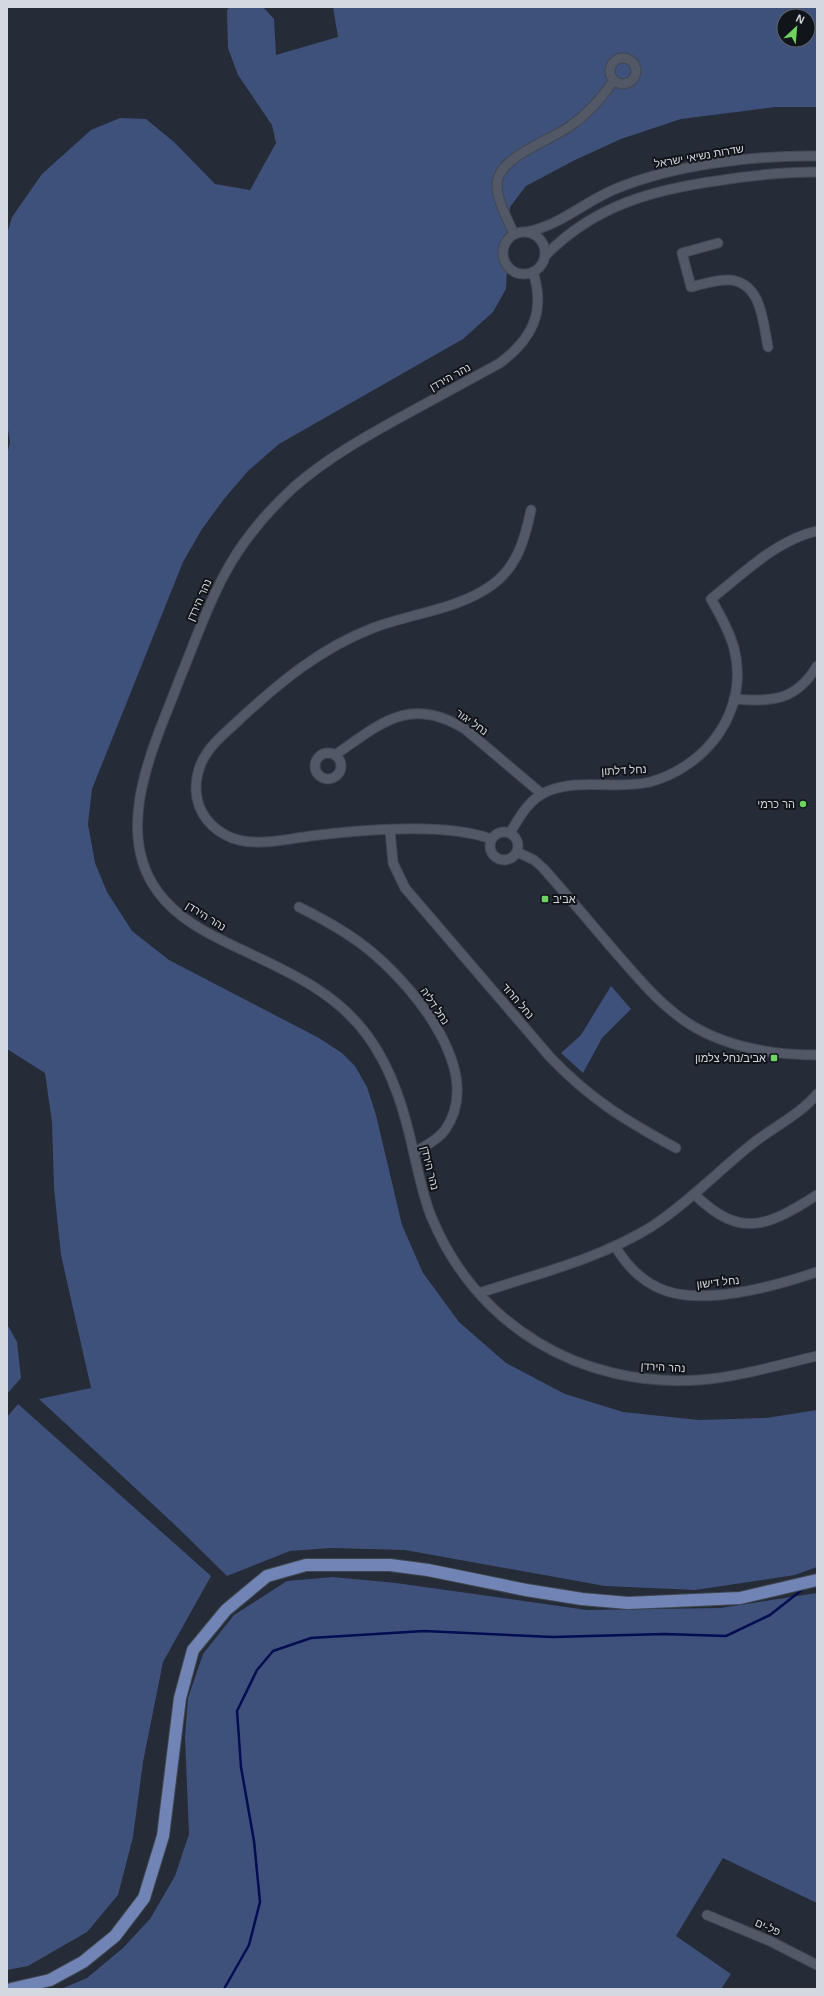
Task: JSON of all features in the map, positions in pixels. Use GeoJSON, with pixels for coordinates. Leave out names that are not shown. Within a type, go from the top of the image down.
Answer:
{"type":"FeatureCollection","features":[{"type":"Feature","properties":{"kind":"main road"},"geometry":{"type":"LineString","coordinates":[[11,1989],[50,1980],[83,1962],[115,1936],[144,1898],[163,1836],[180,1698],[193,1650],[226,1610],[267,1576],[306,1565],[390,1565],[428,1570],[575,1598],[628,1603],[740,1598],[817,1580]]}},
{"type":"Feature","properties":{"kind":"street"},"geometry":{"type":"LineString","coordinates":[[514,234],[498,194],[497,185],[500,172],[514,159],[562,132],[579,120],[596,104],[614,80]]}},
{"type":"Feature","properties":{"kind":"street","name":"שדרות נשיאי ישראל"},"geometry":{"type":"LineString","coordinates":[[526,232],[552,225],[612,190],[660,174],[752,159],[789,156],[817,156]]}},
{"type":"Feature","properties":{"kind":"street"},"geometry":{"type":"LineString","coordinates":[[545,256],[544,246],[540,240],[533,234],[526,232],[514,234],[506,241],[502,254],[505,263],[511,270],[524,274],[534,272],[541,265],[545,256],[562,239],[598,216],[625,203],[653,193],[688,185],[754,175],[789,172],[817,172]]}},
{"type":"Feature","properties":{"kind":"street"},"geometry":{"type":"LineString","coordinates":[[718,243],[682,253],[690,287],[730,280],[749,288],[758,302],[768,347]]}},
{"type":"Feature","properties":{"kind":"street","name":"נהר הירדן"},"geometry":{"type":"LineString","coordinates":[[534,272],[539,288],[536,315],[524,341],[514,353],[500,363],[368,435],[332,458],[280,500],[248,537],[220,582],[151,754],[143,782],[138,808],[137,832],[140,853],[146,872],[152,883],[167,904],[182,917],[200,929],[313,985],[335,1001],[353,1018],[369,1037],[392,1079],[414,1153],[419,1178],[433,1220],[446,1248],[467,1281],[494,1311],[526,1337],[563,1358],[605,1372],[650,1380],[700,1380],[755,1371],[817,1356]]}},
{"type":"Feature","properties":{"kind":"street"},"geometry":{"type":"LineString","coordinates":[[491,839],[478,834],[452,830],[390,830],[327,834],[277,841],[253,842],[234,838],[219,831],[208,821],[200,809],[196,795],[196,781],[200,766],[207,753],[217,741],[278,685],[321,654],[342,642],[373,628],[454,603],[481,592],[493,584],[513,563],[521,548],[527,531],[531,510]]}},
{"type":"Feature","properties":{"kind":"street","name":"נחל דלתון"},"geometry":{"type":"LineString","coordinates":[[510,833],[524,810],[542,794],[571,785],[649,782],[674,774],[696,760],[713,743],[726,722],[734,699],[737,674],[734,649],[726,623],[711,599],[781,546],[802,535],[817,530]]}},
{"type":"Feature","properties":{"kind":"street"},"geometry":{"type":"LineString","coordinates":[[734,699],[770,700],[789,695],[805,683],[817,666]]}},
{"type":"Feature","properties":{"kind":"street","name":"נחל יגור"},"geometry":{"type":"LineString","coordinates":[[335,755],[388,720],[408,714],[430,714],[453,722],[465,729],[542,794]]}},
{"type":"Feature","properties":{"kind":"street","name":"נחל חרוד"},"geometry":{"type":"LineString","coordinates":[[390,830],[393,863],[405,888],[546,1053],[574,1082],[601,1104],[632,1125],[676,1148]]}},
{"type":"Feature","properties":{"kind":"street"},"geometry":{"type":"LineString","coordinates":[[500,832],[510,833],[518,841],[517,852],[509,859],[498,859],[491,850],[491,839],[500,832]]}},
{"type":"Feature","properties":{"kind":"street"},"geometry":{"type":"LineString","coordinates":[[517,852],[534,860],[543,868],[648,990],[669,1010],[692,1025],[716,1037],[741,1046],[766,1052],[817,1055]]}},
{"type":"Feature","properties":{"kind":"street","name":"נחל דליה"},"geometry":{"type":"LineString","coordinates":[[299,907],[344,932],[388,967],[403,982],[429,1018],[452,1060],[457,1080],[457,1097],[453,1113],[440,1137],[414,1153]]}},
{"type":"Feature","properties":{"kind":"street"},"geometry":{"type":"LineString","coordinates":[[478,1293],[580,1260],[615,1246],[652,1226],[694,1194],[747,1148],[803,1107],[817,1094]]}},
{"type":"Feature","properties":{"kind":"street"},"geometry":{"type":"LineString","coordinates":[[694,1194],[711,1210],[727,1219],[736,1222],[755,1224],[771,1220],[788,1213],[817,1195]]}},
{"type":"Feature","properties":{"kind":"street","name":"נחל דישון"},"geometry":{"type":"LineString","coordinates":[[615,1246],[624,1263],[642,1279],[662,1290],[682,1296],[703,1297],[744,1291],[779,1284],[817,1272]]}},
{"type":"Feature","properties":{"kind":"street","name":"פל-ים"},"geometry":{"type":"LineString","coordinates":[[707,1915],[770,1941],[817,1965]]}},
{"type":"Feature","properties":{"kind":"shaded area"},"geometry":{"type":"Polygon","coordinates":[[[229,7],[263,7],[274,19],[276,55],[338,37],[333,7],[817,7],[817,107],[775,107],[681,119],[621,139],[575,160],[526,186],[510,207],[506,289],[493,312],[463,339],[279,444],[248,471],[224,499],[202,529],[183,562],[92,789],[88,824],[95,863],[107,892],[132,931],[169,960],[319,1038],[342,1053],[355,1066],[367,1087],[376,1115],[402,1225],[423,1273],[459,1322],[506,1363],[565,1394],[623,1412],[699,1420],[766,1418],[817,1410],[817,1567],[795,1575],[695,1590],[605,1586],[405,1550],[331,1548],[290,1551],[227,1576],[174,1524],[39,1399],[91,1388],[61,1255],[54,1188],[52,1122],[45,1073],[7,1049],[7,455],[10,442],[7,424],[7,234],[12,217],[42,174],[91,130],[120,118],[146,119],[174,142],[215,184],[250,190],[276,143],[272,125],[238,75],[228,48],[227,11],[229,7]]]}},
{"type":"Feature","properties":{"kind":"shaded area"},"geometry":{"type":"Polygon","coordinates":[[[611,986],[631,1009],[602,1038],[583,1073],[561,1053],[581,1035],[611,986]]]}},
{"type":"Feature","properties":{"kind":"shaded area"},"geometry":{"type":"Polygon","coordinates":[[[7,1324],[17,1342],[21,1378],[7,1394],[7,1324]]]}},
{"type":"Feature","properties":{"kind":"shaded area"},"geometry":{"type":"Polygon","coordinates":[[[18,1404],[211,1576],[163,1662],[143,1762],[133,1837],[118,1895],[87,1932],[28,1966],[7,1970],[7,1417],[18,1404]]]}},
{"type":"Feature","properties":{"kind":"shaded area"},"geometry":{"type":"Polygon","coordinates":[[[333,1577],[396,1583],[587,1610],[720,1608],[817,1593],[817,1903],[723,1858],[676,1936],[731,1974],[721,1989],[61,1989],[87,1978],[123,1948],[150,1919],[175,1876],[189,1834],[185,1737],[188,1698],[203,1654],[234,1615],[287,1581],[333,1577]]]}},
{"type":"Feature","properties":{"kind":"waterway"},"geometry":{"type":"LineString","coordinates":[[224,1989],[249,1945],[260,1902],[254,1841],[241,1767],[237,1711],[257,1670],[273,1651],[311,1638],[424,1631],[553,1637],[664,1634],[726,1636],[770,1615],[803,1589]]}},
{"type":"Feature","properties":{"kind":"place","name":"הר כרמי"},"geometry":{"type":"Point","coordinates":[803,804]}},
{"type":"Feature","properties":{"kind":"place","name":"אביב"},"geometry":{"type":"Point","coordinates":[545,899]}},
{"type":"Feature","properties":{"kind":"place","name":"אביב/נחל צלמון"},"geometry":{"type":"Point","coordinates":[774,1058]}}]}
